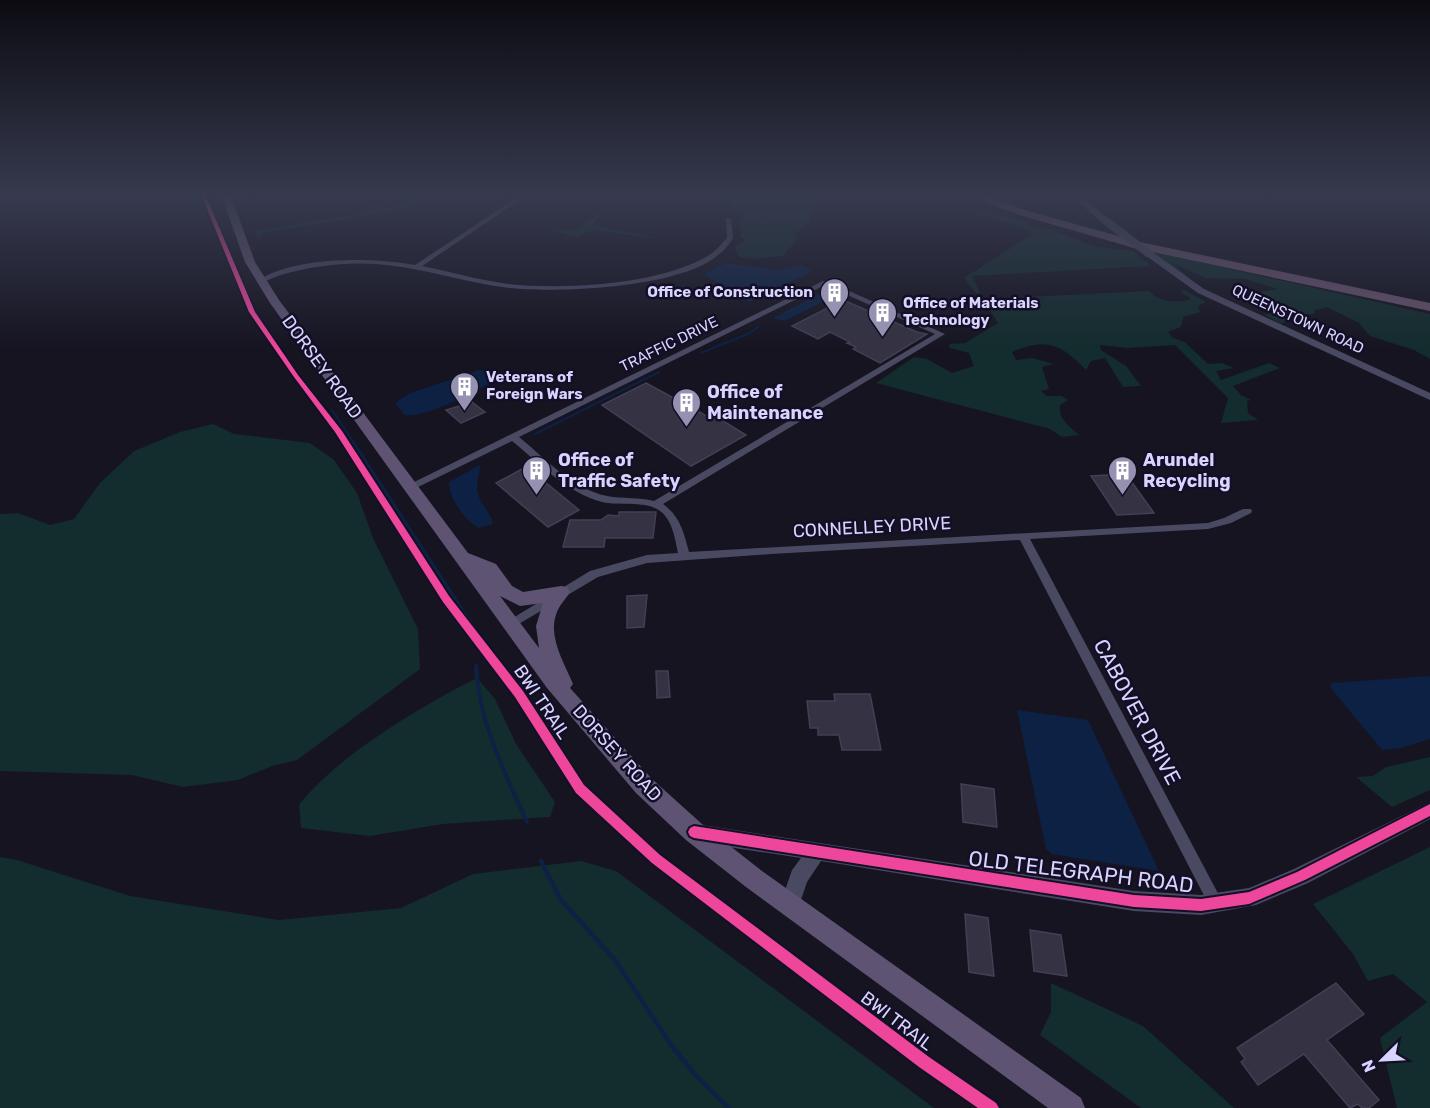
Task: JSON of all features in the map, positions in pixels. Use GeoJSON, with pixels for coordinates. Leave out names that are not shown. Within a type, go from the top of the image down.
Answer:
{"type":"FeatureCollection","features":[{"type":"Feature","properties":{"kind":"highway"},"geometry":{"type":"LineString","coordinates":[[1151,246],[1430,308]]}},
{"type":"Feature","properties":{"kind":"highway"},"geometry":{"type":"LineString","coordinates":[[1194,246],[1430,297]]}},
{"type":"Feature","properties":{"kind":"main road","name":"DORSEY ROAD"},"geometry":{"type":"LineString","coordinates":[[249,246],[264,280],[462,557],[570,702],[644,786],[694,832],[790,905],[1071,1108]]}},
{"type":"Feature","properties":{"kind":"main road"},"geometry":{"type":"LineString","coordinates":[[462,557],[490,568],[506,591],[520,599],[534,599],[561,592]]}},
{"type":"Feature","properties":{"kind":"main road"},"geometry":{"type":"LineString","coordinates":[[561,592],[547,610],[544,631],[570,702]]}},
{"type":"Feature","properties":{"kind":"street"},"geometry":{"type":"LineString","coordinates":[[417,267],[449,246]]}},
{"type":"Feature","properties":{"kind":"street"},"geometry":{"type":"LineString","coordinates":[[264,280],[277,279],[337,264],[370,262],[417,267],[498,284],[533,287],[657,278],[689,270],[717,255],[724,246]]}},
{"type":"Feature","properties":{"kind":"street","name":"QUEENSTOWN ROAD"},"geometry":{"type":"LineString","coordinates":[[1138,246],[1201,291],[1430,397]]}},
{"type":"Feature","properties":{"kind":"street","name":"TRAFFIC DRIVE"},"geometry":{"type":"LineString","coordinates":[[411,487],[825,282],[941,334],[656,504]]}},
{"type":"Feature","properties":{"kind":"street"},"geometry":{"type":"LineString","coordinates":[[513,437],[587,494],[609,500],[656,504],[667,510],[676,520],[684,555]]}},
{"type":"Feature","properties":{"kind":"street","name":"CONNELLEY DRIVE"},"geometry":{"type":"LineString","coordinates":[[512,624],[561,592],[609,568],[647,559],[684,555],[1208,526],[1227,521],[1247,511]]}},
{"type":"Feature","properties":{"kind":"street","name":"CABOVER DRIVE"},"geometry":{"type":"LineString","coordinates":[[1024,537],[1216,904]]}},
{"type":"Feature","properties":{"kind":"street","name":"OLD TELEGRAPH ROAD"},"geometry":{"type":"LineString","coordinates":[[694,832],[816,853],[1134,901],[1173,905],[1216,904],[1249,898],[1275,888],[1430,810]]}},
{"type":"Feature","properties":{"kind":"street"},"geometry":{"type":"LineString","coordinates":[[790,905],[800,877],[816,853]]}},
{"type":"Feature","properties":{"kind":"green space"},"geometry":{"type":"Polygon","coordinates":[[[737,246],[791,246],[783,256],[752,259],[740,257],[735,250],[737,246]]]}},
{"type":"Feature","properties":{"kind":"green space"},"geometry":{"type":"Polygon","coordinates":[[[1015,246],[1092,246],[1133,251],[1151,266],[972,276],[980,293],[976,293],[964,278],[1015,246]]]}},
{"type":"Feature","properties":{"kind":"green space"},"geometry":{"type":"Polygon","coordinates":[[[1150,251],[1430,314],[1430,359],[1414,350],[1370,336],[1359,323],[1327,307],[1315,310],[1314,314],[1297,315],[1281,324],[1265,315],[1279,310],[1276,304],[1264,299],[1261,292],[1278,289],[1246,279],[1205,278],[1172,263],[1187,276],[1183,277],[1150,251]]]}},
{"type":"Feature","properties":{"kind":"green space"},"geometry":{"type":"Polygon","coordinates":[[[1184,290],[1206,302],[1198,306],[1200,312],[1183,317],[1181,327],[1168,332],[1173,338],[1185,342],[1208,364],[1222,363],[1234,368],[1216,371],[1221,380],[1269,363],[1280,368],[1233,386],[1241,395],[1251,400],[1247,401],[1248,413],[1258,420],[1221,423],[1228,398],[1175,345],[1128,348],[1100,345],[1101,350],[1126,366],[1141,386],[1123,387],[1105,358],[1091,361],[1086,370],[1069,354],[1053,346],[1035,345],[1012,352],[1016,360],[1032,358],[1054,364],[1042,367],[1049,389],[1041,391],[1047,396],[1062,396],[1068,400],[1060,405],[1061,414],[1065,422],[1079,435],[1062,437],[1050,429],[876,383],[914,357],[927,359],[952,373],[974,366],[969,353],[950,348],[949,344],[965,343],[998,323],[983,299],[1149,291],[1158,298],[1168,301],[1191,299],[1180,291],[1184,290]]]}},
{"type":"Feature","properties":{"kind":"green space"},"geometry":{"type":"Polygon","coordinates":[[[213,424],[234,434],[310,443],[334,460],[357,493],[373,538],[418,629],[420,669],[297,760],[272,766],[238,780],[183,787],[132,775],[0,771],[0,514],[18,513],[50,525],[74,519],[100,483],[134,451],[180,432],[213,424]]]}},
{"type":"Feature","properties":{"kind":"green space"},"geometry":{"type":"Polygon","coordinates":[[[477,678],[495,699],[516,744],[555,802],[550,817],[443,824],[370,836],[301,828],[299,805],[335,768],[406,718],[477,678]]]}},
{"type":"Feature","properties":{"kind":"green space"},"geometry":{"type":"Polygon","coordinates":[[[1430,757],[1430,790],[1392,807],[1356,777],[1373,776],[1386,767],[1430,757]]]}},
{"type":"Feature","properties":{"kind":"green space"},"geometry":{"type":"Polygon","coordinates":[[[1430,847],[1430,1108],[1397,1108],[1380,1038],[1427,1002],[1393,974],[1368,981],[1353,954],[1313,904],[1430,847]]]}},
{"type":"Feature","properties":{"kind":"green space"},"geometry":{"type":"Polygon","coordinates":[[[0,857],[17,860],[130,896],[279,920],[401,908],[473,874],[581,861],[616,871],[934,1108],[0,1108],[0,857]]]}},
{"type":"Feature","properties":{"kind":"green space"},"geometry":{"type":"Polygon","coordinates":[[[1051,983],[1143,1026],[1234,1108],[1141,1108],[1040,1035],[1051,1012],[1051,983]]]}},
{"type":"Feature","properties":{"kind":"water"},"geometry":{"type":"Polygon","coordinates":[[[726,263],[777,270],[802,265],[813,271],[749,302],[704,274],[726,263]]]}},
{"type":"Feature","properties":{"kind":"water"},"geometry":{"type":"Polygon","coordinates":[[[827,290],[838,294],[785,321],[773,318],[827,290]]]}},
{"type":"Feature","properties":{"kind":"water"},"geometry":{"type":"Polygon","coordinates":[[[479,370],[497,373],[498,379],[451,403],[425,413],[404,415],[395,403],[408,394],[479,370]]]}},
{"type":"Feature","properties":{"kind":"water"},"geometry":{"type":"Polygon","coordinates":[[[480,465],[477,491],[493,524],[479,528],[458,508],[449,482],[480,465]]]}},
{"type":"Feature","properties":{"kind":"water"},"geometry":{"type":"Polygon","coordinates":[[[1430,676],[1430,739],[1401,748],[1382,750],[1330,687],[1332,683],[1430,676]]]}},
{"type":"Feature","properties":{"kind":"water"},"geometry":{"type":"Polygon","coordinates":[[[1017,710],[1088,720],[1159,871],[1052,854],[1046,849],[1017,710]]]}},
{"type":"Feature","properties":{"kind":"building"},"geometry":{"type":"Polygon","coordinates":[[[843,300],[917,332],[927,334],[880,363],[853,349],[856,347],[847,343],[850,342],[830,332],[818,339],[792,326],[843,300]]]}},
{"type":"Feature","properties":{"kind":"building","name":"Office of Maintenance"},"geometry":{"type":"Polygon","coordinates":[[[646,383],[712,419],[717,417],[746,435],[691,466],[602,405],[646,383]]]}},
{"type":"Feature","properties":{"kind":"building","name":"Veterans of Foreign Wars"},"geometry":{"type":"Polygon","coordinates":[[[472,402],[485,412],[461,423],[446,410],[472,402]]]}},
{"type":"Feature","properties":{"kind":"building","name":"Office of Traffic Safety"},"geometry":{"type":"Polygon","coordinates":[[[526,467],[579,510],[548,527],[496,483],[526,467]]]}},
{"type":"Feature","properties":{"kind":"building","name":"Arundel Recycling"},"geometry":{"type":"Polygon","coordinates":[[[1126,474],[1154,513],[1117,515],[1091,476],[1126,474]]]}},
{"type":"Feature","properties":{"kind":"building"},"geometry":{"type":"Polygon","coordinates":[[[619,512],[656,512],[653,538],[605,538],[604,547],[563,547],[570,520],[601,520],[608,515],[619,516],[619,512]]]}},
{"type":"Feature","properties":{"kind":"building"},"geometry":{"type":"Polygon","coordinates":[[[647,595],[644,627],[627,628],[627,596],[647,595]]]}},
{"type":"Feature","properties":{"kind":"building"},"geometry":{"type":"Polygon","coordinates":[[[656,671],[668,671],[670,697],[657,698],[656,671]]]}},
{"type":"Feature","properties":{"kind":"building"},"geometry":{"type":"Polygon","coordinates":[[[834,694],[870,694],[881,750],[842,750],[839,735],[818,735],[818,728],[810,728],[807,701],[835,701],[834,694]]]}},
{"type":"Feature","properties":{"kind":"building"},"geometry":{"type":"Polygon","coordinates":[[[961,784],[994,789],[997,827],[963,822],[961,784]]]}},
{"type":"Feature","properties":{"kind":"building"},"geometry":{"type":"Polygon","coordinates":[[[965,914],[988,918],[994,976],[969,972],[965,914]]]}},
{"type":"Feature","properties":{"kind":"building"},"geometry":{"type":"Polygon","coordinates":[[[1030,930],[1061,935],[1067,976],[1034,971],[1030,930]]]}},
{"type":"Feature","properties":{"kind":"building"},"geometry":{"type":"Polygon","coordinates":[[[1336,983],[1364,1014],[1327,1040],[1379,1100],[1369,1108],[1362,1108],[1358,1104],[1350,1108],[1304,1054],[1258,1085],[1241,1062],[1245,1059],[1237,1048],[1336,983]]]}},
{"type":"Feature","properties":{"kind":"waterway"},"geometry":{"type":"LineString","coordinates":[[701,353],[750,333],[758,327]]}},
{"type":"Feature","properties":{"kind":"waterway"},"geometry":{"type":"LineString","coordinates":[[535,434],[659,372]]}},
{"type":"Feature","properties":{"kind":"waterway"},"geometry":{"type":"LineString","coordinates":[[332,410],[354,443]]}},
{"type":"Feature","properties":{"kind":"waterway"},"geometry":{"type":"LineString","coordinates":[[353,442],[467,617]]}},
{"type":"Feature","properties":{"kind":"waterway"},"geometry":{"type":"LineString","coordinates":[[466,616],[475,629]]}},
{"type":"Feature","properties":{"kind":"waterway"},"geometry":{"type":"LineString","coordinates":[[476,666],[487,727],[527,822]]}},
{"type":"Feature","properties":{"kind":"waterway"},"geometry":{"type":"LineString","coordinates":[[541,861],[561,900],[615,960],[671,1045],[698,1078],[729,1108]]}},
{"type":"Feature","properties":{"kind":"cycle path","name":"BWI TRAIL"},"geometry":{"type":"LineString","coordinates":[[224,246],[252,312],[296,376],[338,431],[446,599],[519,694],[580,789],[656,859],[924,1062],[991,1108]]}},
{"type":"Feature","properties":{"kind":"cycle path"},"geometry":{"type":"LineString","coordinates":[[694,832],[1134,901],[1201,905],[1249,898],[1301,876],[1430,810]]}},
{"type":"Feature","properties":{"kind":"place","name":"Office of Construction"},"geometry":{"type":"Point","coordinates":[834,318]}},
{"type":"Feature","properties":{"kind":"place","name":"Office of Materials Technology"},"geometry":{"type":"Point","coordinates":[882,338]}},
{"type":"Feature","properties":{"kind":"place","name":"Veterans of Foreign Wars"},"geometry":{"type":"Point","coordinates":[465,412]}},
{"type":"Feature","properties":{"kind":"place","name":"Office of Maintenance"},"geometry":{"type":"Point","coordinates":[686,428]}},
{"type":"Feature","properties":{"kind":"place","name":"Office of Traffic Safety"},"geometry":{"type":"Point","coordinates":[537,496]}},
{"type":"Feature","properties":{"kind":"place","name":"Arundel Recycling"},"geometry":{"type":"Point","coordinates":[1122,496]}}]}
